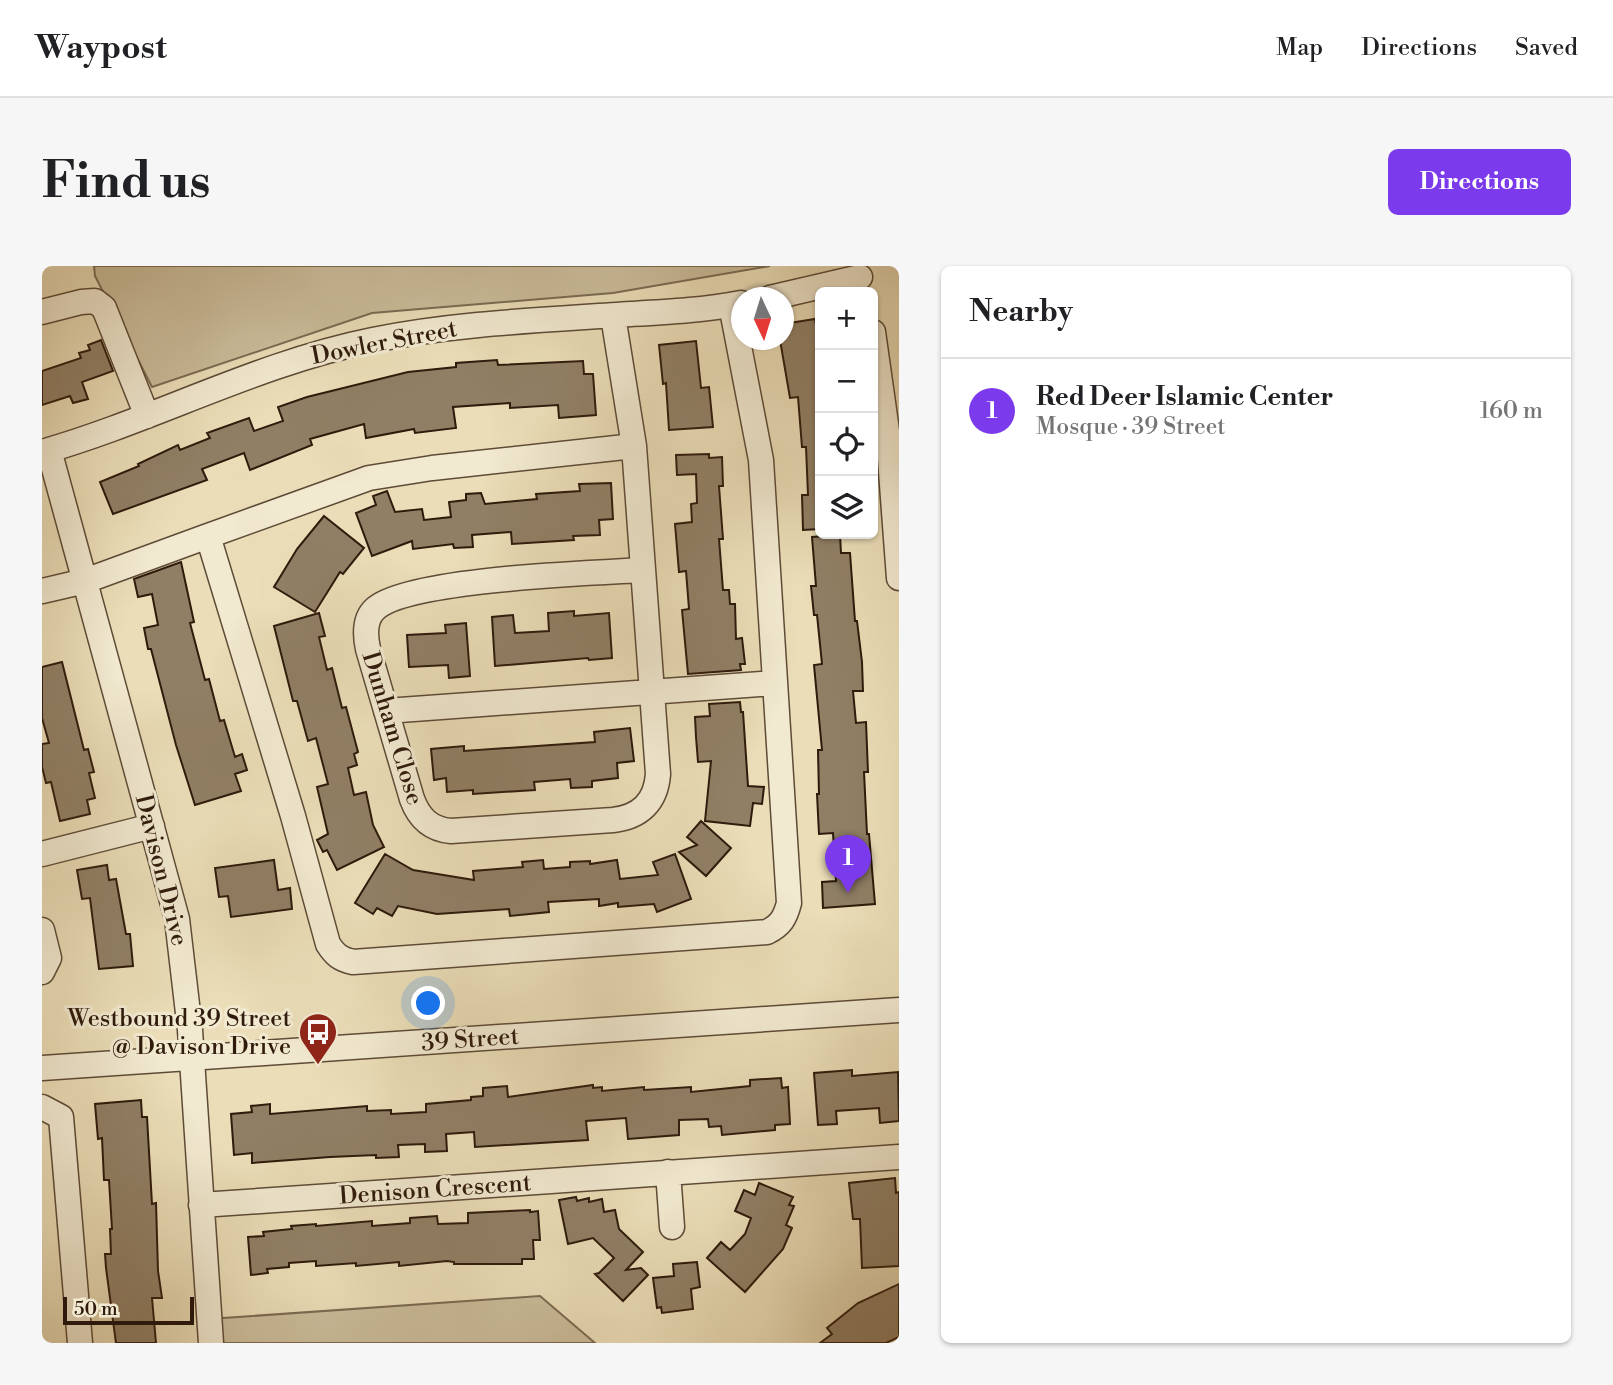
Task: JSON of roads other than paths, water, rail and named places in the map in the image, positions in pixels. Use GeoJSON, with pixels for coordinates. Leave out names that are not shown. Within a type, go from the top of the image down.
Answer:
{"type":"FeatureCollection","features":[{"type":"Feature","properties":{"kind":"street"},"geometry":{"type":"LineString","coordinates":[[794,293],[861,278]]}},
{"type":"Feature","properties":{"kind":"street"},"geometry":{"type":"LineString","coordinates":[[42,312],[95,301],[104,308],[147,415]]}},
{"type":"Feature","properties":{"kind":"street","name":"Dowler Street"},"geometry":{"type":"LineString","coordinates":[[46,451],[280,364],[345,345],[432,330],[731,304]]}},
{"type":"Feature","properties":{"kind":"street","name":"Dunham Close"},"geometry":{"type":"LineString","coordinates":[[613,316],[634,446],[658,774],[654,795],[641,811],[613,820],[451,831],[434,827],[416,809],[386,711],[366,637],[372,611],[386,601],[477,582],[643,570]]}},
{"type":"Feature","properties":{"kind":"street"},"geometry":{"type":"LineString","coordinates":[[208,536],[293,816],[328,944],[342,959],[353,962],[767,932],[779,926],[789,903],[761,460],[743,350]]}},
{"type":"Feature","properties":{"kind":"street"},"geometry":{"type":"LineString","coordinates":[[876,350],[889,445],[899,578]]}},
{"type":"Feature","properties":{"kind":"street"},"geometry":{"type":"LineString","coordinates":[[42,591],[85,581],[369,478],[432,468],[634,446]]}},
{"type":"Feature","properties":{"kind":"street","name":"Davison Drive"},"geometry":{"type":"LineString","coordinates":[[46,451],[85,581],[177,919],[191,1057],[211,1343]]}},
{"type":"Feature","properties":{"kind":"street"},"geometry":{"type":"LineString","coordinates":[[386,711],[774,683]]}},
{"type":"Feature","properties":{"kind":"street"},"geometry":{"type":"LineString","coordinates":[[42,854],[152,826]]}},
{"type":"Feature","properties":{"kind":"street"},"geometry":{"type":"LineString","coordinates":[[42,930],[49,958],[42,972]]}},
{"type":"Feature","properties":{"kind":"street","name":"39 Street"},"geometry":{"type":"LineString","coordinates":[[42,1068],[899,1010]]}},
{"type":"Feature","properties":{"kind":"street"},"geometry":{"type":"LineString","coordinates":[[42,1107],[61,1117],[80,1343]]}},
{"type":"Feature","properties":{"kind":"street","name":"Denison Crescent"},"geometry":{"type":"LineString","coordinates":[[201,1205],[899,1157]]}},
{"type":"Feature","properties":{"kind":"street"},"geometry":{"type":"LineString","coordinates":[[668,1172],[672,1227]]}},
{"type":"Feature","properties":{"kind":"place","name":"Red Deer Islamic Center"},"geometry":{"type":"Point","coordinates":[848,893]}},
{"type":"Feature","properties":{"kind":"place","name":"Westbound 39 Street @ Davison Drive"},"geometry":{"type":"Point","coordinates":[318,1066]}}]}
